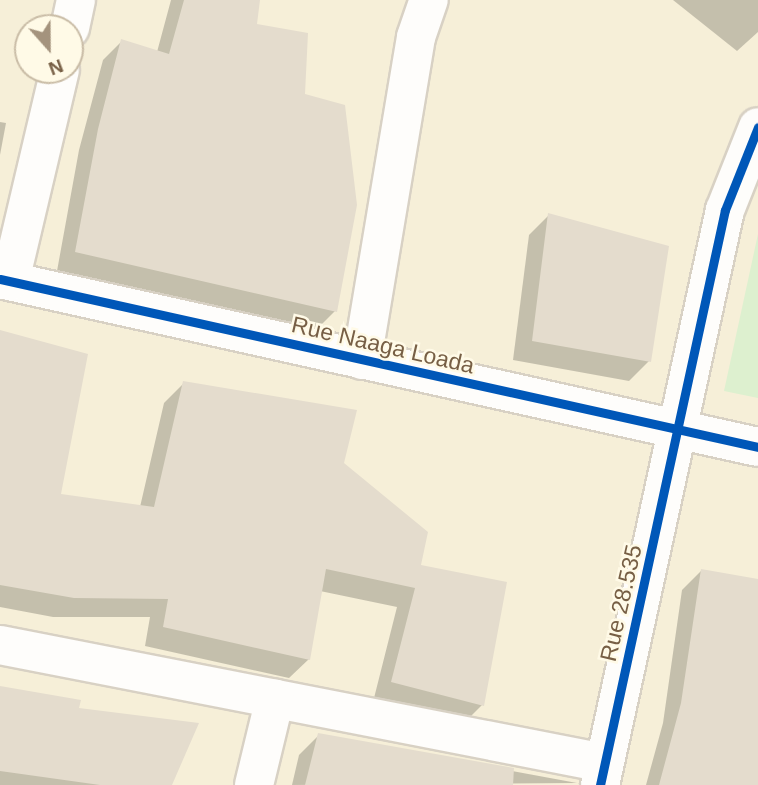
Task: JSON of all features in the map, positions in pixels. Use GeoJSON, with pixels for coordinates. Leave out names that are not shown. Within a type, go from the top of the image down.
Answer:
{"type":"FeatureCollection","features":[{"type":"Feature","properties":{"kind":"street"},"geometry":{"type":"LineString","coordinates":[[362,360],[416,37],[429,0]]}},
{"type":"Feature","properties":{"kind":"street"},"geometry":{"type":"LineString","coordinates":[[5,280],[56,84]]}},
{"type":"Feature","properties":{"kind":"street","name":"Rue 28.535"},"geometry":{"type":"LineString","coordinates":[[602,774],[680,430],[724,211],[758,127]]}},
{"type":"Feature","properties":{"kind":"street","name":"Rue Naaga Loada"},"geometry":{"type":"LineString","coordinates":[[5,280],[758,447]]}},
{"type":"Feature","properties":{"kind":"street"},"geometry":{"type":"LineString","coordinates":[[0,645],[275,698],[602,774]]}},
{"type":"Feature","properties":{"kind":"street"},"geometry":{"type":"LineString","coordinates":[[254,785],[275,698]]}},
{"type":"Feature","properties":{"kind":"shaded area"},"geometry":{"type":"Polygon","coordinates":[[[0,0],[758,0],[758,785],[0,785],[0,0]]]}},
{"type":"Feature","properties":{"kind":"green space"},"geometry":{"type":"Polygon","coordinates":[[[758,234],[758,398],[724,391],[758,234]]]}},
{"type":"Feature","properties":{"kind":"building"},"geometry":{"type":"Polygon","coordinates":[[[184,0],[260,0],[257,24],[308,33],[305,94],[345,105],[357,205],[337,312],[75,252],[98,129],[121,39],[169,54],[184,0]]]}},
{"type":"Feature","properties":{"kind":"building"},"geometry":{"type":"Polygon","coordinates":[[[548,213],[669,246],[651,362],[532,341],[548,213]]]}},
{"type":"Feature","properties":{"kind":"building"},"geometry":{"type":"Polygon","coordinates":[[[0,330],[88,354],[61,494],[154,507],[183,381],[357,410],[344,463],[428,532],[421,565],[507,582],[484,706],[391,682],[415,588],[326,569],[310,660],[163,627],[168,599],[74,598],[0,585],[0,330]]]}},
{"type":"Feature","properties":{"kind":"building"},"geometry":{"type":"Polygon","coordinates":[[[701,569],[758,579],[758,785],[659,785],[681,703],[701,569]]]}},
{"type":"Feature","properties":{"kind":"building"},"geometry":{"type":"Polygon","coordinates":[[[0,686],[81,700],[79,708],[199,723],[172,785],[100,785],[0,771],[0,686]]]}},
{"type":"Feature","properties":{"kind":"building"},"geometry":{"type":"Polygon","coordinates":[[[318,733],[514,768],[513,785],[305,785],[318,733]]]}},
{"type":"Feature","properties":{"kind":"cycle path"},"geometry":{"type":"LineString","coordinates":[[600,785],[725,210],[758,127]]}},
{"type":"Feature","properties":{"kind":"cycle path"},"geometry":{"type":"LineString","coordinates":[[0,279],[758,447]]}}]}
